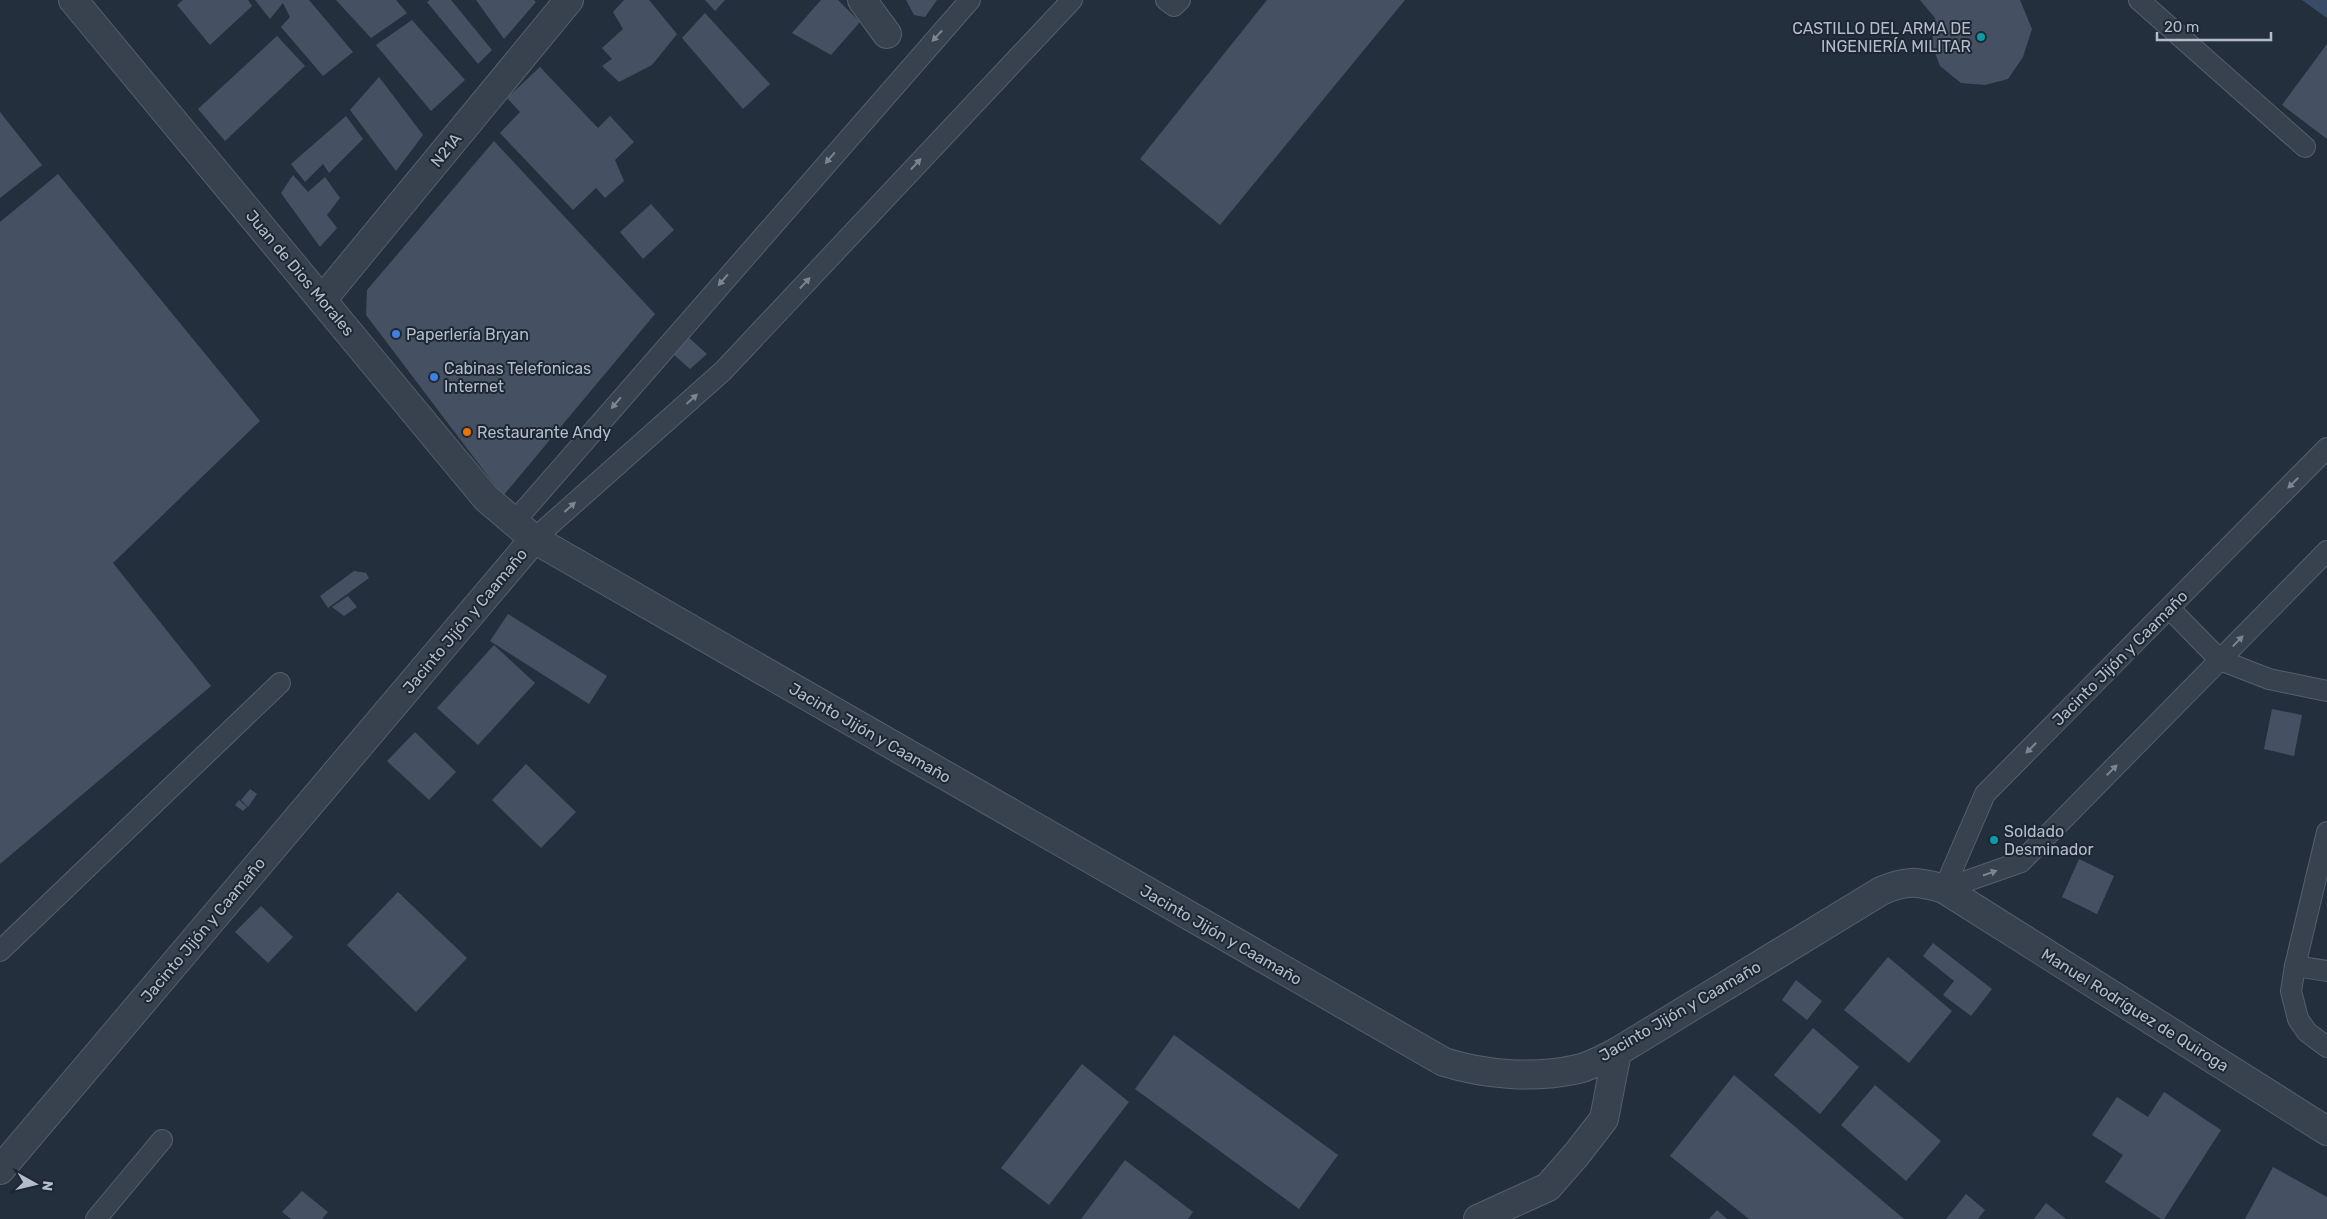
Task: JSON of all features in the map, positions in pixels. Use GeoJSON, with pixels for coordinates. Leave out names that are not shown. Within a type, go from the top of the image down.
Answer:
{"type":"FeatureCollection","features":[{"type":"Feature","properties":{"kind":"street","name":"Juan de Dios Morales"},"geometry":{"type":"LineString","coordinates":[[73,0],[486,498],[534,539]]}},
{"type":"Feature","properties":{"kind":"street","name":"N21A"},"geometry":{"type":"LineString","coordinates":[[322,300],[569,0]]}},
{"type":"Feature","properties":{"kind":"street"},"geometry":{"type":"LineString","coordinates":[[862,0],[887,34]]}},
{"type":"Feature","properties":{"kind":"street","name":"Jacinto Jijón y Caamaño"},"geometry":{"type":"LineString","coordinates":[[0,1170],[534,539],[1444,1062],[1471,1071],[1533,1074],[1579,1069],[1617,1052],[1881,891],[1902,882],[1921,882],[1944,889]]}},
{"type":"Feature","properties":{"kind":"street","name":"Manuel Rodríguez de Quiroga"},"geometry":{"type":"LineString","coordinates":[[1944,889],[2327,1131]]}},
{"type":"Feature","properties":{"kind":"street"},"geometry":{"type":"LineString","coordinates":[[1478,1219],[1548,1187],[1576,1155],[1604,1119],[1617,1052]]}},
{"type":"Feature","properties":{"kind":"lane"},"geometry":{"type":"LineString","coordinates":[[514,522],[970,0]]}},
{"type":"Feature","properties":{"kind":"lane"},"geometry":{"type":"LineString","coordinates":[[534,539],[723,371],[1072,0]]}},
{"type":"Feature","properties":{"kind":"lane"},"geometry":{"type":"LineString","coordinates":[[1166,0],[1174,6],[1180,0]]}},
{"type":"Feature","properties":{"kind":"lane"},"geometry":{"type":"LineString","coordinates":[[2138,0],[2305,147]]}},
{"type":"Feature","properties":{"kind":"lane","name":"Jacinto Jijón y Caamaño"},"geometry":{"type":"LineString","coordinates":[[1944,889],[1985,794],[2327,448]]}},
{"type":"Feature","properties":{"kind":"lane"},"geometry":{"type":"LineString","coordinates":[[1944,889],[2021,862],[2327,551]]}},
{"type":"Feature","properties":{"kind":"lane"},"geometry":{"type":"LineString","coordinates":[[2169,608],[2220,660],[2269,679],[2327,691]]}},
{"type":"Feature","properties":{"kind":"lane"},"geometry":{"type":"LineString","coordinates":[[0,950],[280,683]]}},
{"type":"Feature","properties":{"kind":"lane"},"geometry":{"type":"LineString","coordinates":[[2327,832],[2322,871],[2295,966],[2291,991],[2298,1019],[2307,1032],[2327,1047]]}},
{"type":"Feature","properties":{"kind":"lane"},"geometry":{"type":"LineString","coordinates":[[2295,966],[2327,971]]}},
{"type":"Feature","properties":{"kind":"lane"},"geometry":{"type":"LineString","coordinates":[[96,1219],[162,1140]]}},
{"type":"Feature","properties":{"kind":"water"},"geometry":{"type":"Polygon","coordinates":[[[2302,0],[2327,0],[2327,18],[2302,0]]]}},
{"type":"Feature","properties":{"kind":"building"},"geometry":{"type":"Polygon","coordinates":[[[183,0],[248,0],[252,6],[210,45],[177,5],[183,0]]]}},
{"type":"Feature","properties":{"kind":"building"},"geometry":{"type":"Polygon","coordinates":[[[255,0],[309,0],[353,52],[323,76],[281,27],[290,17],[283,3],[270,19],[255,0]]]}},
{"type":"Feature","properties":{"kind":"building"},"geometry":{"type":"Polygon","coordinates":[[[336,0],[396,0],[407,13],[371,38],[336,0]]]}},
{"type":"Feature","properties":{"kind":"building"},"geometry":{"type":"Polygon","coordinates":[[[430,0],[451,0],[492,50],[478,64],[427,2],[430,0]]]}},
{"type":"Feature","properties":{"kind":"building"},"geometry":{"type":"Polygon","coordinates":[[[476,0],[534,0],[536,2],[504,39],[476,0]]]}},
{"type":"Feature","properties":{"kind":"building"},"geometry":{"type":"Polygon","coordinates":[[[624,0],[649,0],[677,34],[652,65],[619,82],[602,66],[612,59],[602,48],[623,29],[613,12],[624,0]]]}},
{"type":"Feature","properties":{"kind":"building"},"geometry":{"type":"Polygon","coordinates":[[[705,0],[725,0],[715,11],[705,0]]]}},
{"type":"Feature","properties":{"kind":"building"},"geometry":{"type":"Polygon","coordinates":[[[821,0],[838,0],[860,22],[831,55],[792,33],[821,0]]]}},
{"type":"Feature","properties":{"kind":"building"},"geometry":{"type":"Polygon","coordinates":[[[906,0],[937,0],[925,17],[914,15],[906,0]]]}},
{"type":"Feature","properties":{"kind":"building"},"geometry":{"type":"Polygon","coordinates":[[[1267,0],[1405,0],[1220,225],[1140,159],[1267,0]]]}},
{"type":"Feature","properties":{"kind":"building","name":"CASTILLO DEL ARMA DE INGENIERÍA MILITAR"},"geometry":{"type":"Polygon","coordinates":[[[1920,0],[2020,0],[2032,29],[2023,57],[2008,79],[1985,85],[1961,83],[1940,66],[1932,45],[1935,18],[1920,0]]]}},
{"type":"Feature","properties":{"kind":"building"},"geometry":{"type":"Polygon","coordinates":[[[705,13],[770,84],[743,109],[682,38],[705,13]]]}},
{"type":"Feature","properties":{"kind":"building"},"geometry":{"type":"Polygon","coordinates":[[[412,20],[465,80],[431,111],[376,45],[412,20]]]}},
{"type":"Feature","properties":{"kind":"building"},"geometry":{"type":"Polygon","coordinates":[[[277,36],[305,66],[225,141],[198,109],[277,36]]]}},
{"type":"Feature","properties":{"kind":"building"},"geometry":{"type":"Polygon","coordinates":[[[2327,44],[2327,139],[2282,105],[2327,44]]]}},
{"type":"Feature","properties":{"kind":"building"},"geometry":{"type":"Polygon","coordinates":[[[540,67],[598,128],[610,116],[634,142],[615,160],[624,181],[605,198],[596,188],[573,210],[500,133],[520,112],[507,98],[540,67]]]}},
{"type":"Feature","properties":{"kind":"building"},"geometry":{"type":"Polygon","coordinates":[[[379,77],[423,135],[396,171],[350,110],[379,77]]]}},
{"type":"Feature","properties":{"kind":"building"},"geometry":{"type":"Polygon","coordinates":[[[0,112],[42,165],[0,198],[0,112]]]}},
{"type":"Feature","properties":{"kind":"building"},"geometry":{"type":"Polygon","coordinates":[[[346,116],[363,139],[329,173],[323,164],[305,182],[291,164],[346,116]]]}},
{"type":"Feature","properties":{"kind":"building"},"geometry":{"type":"Polygon","coordinates":[[[494,141],[655,314],[503,496],[366,315],[367,290],[494,141]]]}},
{"type":"Feature","properties":{"kind":"building"},"geometry":{"type":"Polygon","coordinates":[[[58,174],[260,421],[113,563],[211,686],[0,864],[0,222],[58,174]]]}},
{"type":"Feature","properties":{"kind":"building"},"geometry":{"type":"Polygon","coordinates":[[[293,175],[308,192],[325,177],[340,198],[327,215],[337,228],[320,247],[281,193],[293,175]]]}},
{"type":"Feature","properties":{"kind":"building"},"geometry":{"type":"Polygon","coordinates":[[[651,204],[674,230],[643,259],[620,232],[651,204]]]}},
{"type":"Feature","properties":{"kind":"building"},"geometry":{"type":"Polygon","coordinates":[[[687,336],[707,354],[690,369],[672,353],[687,336]]]}},
{"type":"Feature","properties":{"kind":"building"},"geometry":{"type":"Polygon","coordinates":[[[354,571],[366,573],[369,578],[328,608],[320,596],[354,571]]]}},
{"type":"Feature","properties":{"kind":"building"},"geometry":{"type":"Polygon","coordinates":[[[348,596],[357,607],[344,616],[332,607],[348,596]]]}},
{"type":"Feature","properties":{"kind":"building"},"geometry":{"type":"Polygon","coordinates":[[[508,614],[607,676],[589,704],[490,641],[508,614]]]}},
{"type":"Feature","properties":{"kind":"building"},"geometry":{"type":"Polygon","coordinates":[[[494,645],[535,683],[478,745],[437,708],[494,645]]]}},
{"type":"Feature","properties":{"kind":"building"},"geometry":{"type":"Polygon","coordinates":[[[2272,709],[2302,715],[2294,756],[2264,749],[2272,709]]]}},
{"type":"Feature","properties":{"kind":"building"},"geometry":{"type":"Polygon","coordinates":[[[415,732],[456,772],[429,800],[387,761],[415,732]]]}},
{"type":"Feature","properties":{"kind":"building"},"geometry":{"type":"Polygon","coordinates":[[[526,764],[576,812],[541,848],[492,800],[526,764]]]}},
{"type":"Feature","properties":{"kind":"building"},"geometry":{"type":"Polygon","coordinates":[[[250,789],[257,794],[248,807],[241,800],[250,789]]]}},
{"type":"Feature","properties":{"kind":"building"},"geometry":{"type":"Polygon","coordinates":[[[239,800],[247,807],[243,811],[235,805],[239,800]]]}},
{"type":"Feature","properties":{"kind":"building"},"geometry":{"type":"Polygon","coordinates":[[[2079,859],[2114,876],[2097,914],[2062,897],[2079,859]]]}},
{"type":"Feature","properties":{"kind":"building"},"geometry":{"type":"Polygon","coordinates":[[[398,892],[467,958],[416,1012],[347,945],[398,892]]]}},
{"type":"Feature","properties":{"kind":"building"},"geometry":{"type":"Polygon","coordinates":[[[261,906],[293,937],[268,963],[235,932],[261,906]]]}},
{"type":"Feature","properties":{"kind":"building"},"geometry":{"type":"Polygon","coordinates":[[[1933,943],[1992,989],[1971,1016],[1943,995],[1954,981],[1923,956],[1933,943]]]}},
{"type":"Feature","properties":{"kind":"building"},"geometry":{"type":"Polygon","coordinates":[[[1888,957],[1952,1011],[1909,1063],[1844,1010],[1888,957]]]}},
{"type":"Feature","properties":{"kind":"building"},"geometry":{"type":"Polygon","coordinates":[[[1796,980],[1822,1001],[1807,1020],[1782,1000],[1796,980]]]}},
{"type":"Feature","properties":{"kind":"building"},"geometry":{"type":"Polygon","coordinates":[[[1813,1028],[1859,1067],[1820,1114],[1774,1075],[1813,1028]]]}},
{"type":"Feature","properties":{"kind":"building"},"geometry":{"type":"Polygon","coordinates":[[[1174,1035],[1338,1155],[1299,1209],[1135,1089],[1174,1035]]]}},
{"type":"Feature","properties":{"kind":"building"},"geometry":{"type":"Polygon","coordinates":[[[1082,1064],[1129,1102],[1049,1205],[1001,1168],[1082,1064]]]}},
{"type":"Feature","properties":{"kind":"building"},"geometry":{"type":"Polygon","coordinates":[[[1734,1075],[1904,1219],[1749,1219],[1670,1156],[1734,1075]]]}},
{"type":"Feature","properties":{"kind":"building"},"geometry":{"type":"Polygon","coordinates":[[[1875,1085],[1941,1141],[1906,1181],[1841,1125],[1875,1085]]]}},
{"type":"Feature","properties":{"kind":"building"},"geometry":{"type":"Polygon","coordinates":[[[2164,1092],[2221,1130],[2164,1219],[2161,1219],[2105,1182],[2123,1155],[2092,1135],[2117,1097],[2148,1117],[2164,1092]]]}},
{"type":"Feature","properties":{"kind":"building"},"geometry":{"type":"Polygon","coordinates":[[[1125,1160],[1193,1212],[1188,1219],[1081,1219],[1125,1160]]]}},
{"type":"Feature","properties":{"kind":"building"},"geometry":{"type":"Polygon","coordinates":[[[2273,1167],[2327,1197],[2327,1219],[2245,1219],[2273,1167]]]}},
{"type":"Feature","properties":{"kind":"building"},"geometry":{"type":"Polygon","coordinates":[[[302,1191],[328,1212],[322,1219],[291,1219],[282,1212],[302,1191]]]}},
{"type":"Feature","properties":{"kind":"building"},"geometry":{"type":"Polygon","coordinates":[[[1966,1194],[1985,1210],[1978,1219],[1946,1219],[1966,1194]]]}},
{"type":"Feature","properties":{"kind":"building"},"geometry":{"type":"Polygon","coordinates":[[[2046,1203],[2066,1219],[2034,1219],[2046,1203]]]}},
{"type":"Feature","properties":{"kind":"building"},"geometry":{"type":"Polygon","coordinates":[[[1717,1210],[1727,1219],[1709,1219],[1717,1210]]]}},
{"type":"Feature","properties":{"kind":"place","name":"CASTILLO DEL ARMA DE INGENIERÍA MILITAR"},"geometry":{"type":"Point","coordinates":[1981,37]}},
{"type":"Feature","properties":{"kind":"place","name":"Paperlería Bryan"},"geometry":{"type":"Point","coordinates":[396,334]}},
{"type":"Feature","properties":{"kind":"place","name":"Cabinas Telefonicas Internet"},"geometry":{"type":"Point","coordinates":[434,377]}},
{"type":"Feature","properties":{"kind":"place","name":"Restaurante Andy"},"geometry":{"type":"Point","coordinates":[467,432]}},
{"type":"Feature","properties":{"kind":"place","name":"Soldado Desminador"},"geometry":{"type":"Point","coordinates":[1994,840]}}]}
